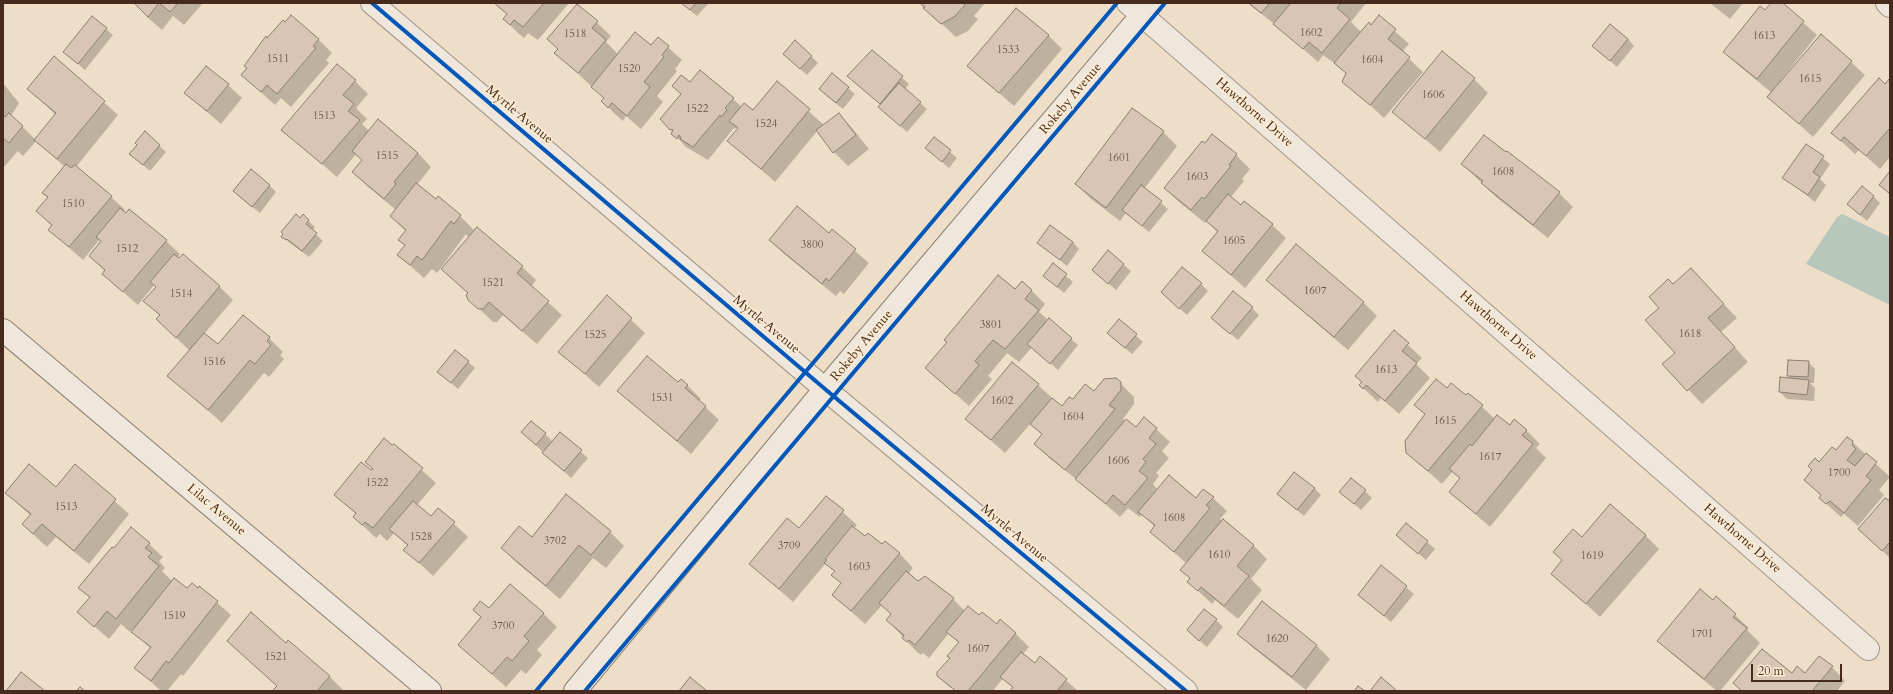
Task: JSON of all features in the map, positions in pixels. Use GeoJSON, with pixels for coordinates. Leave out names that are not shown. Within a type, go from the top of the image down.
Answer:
{"type":"FeatureCollection","features":[{"type":"Feature","properties":{"kind":"street","name":"Myrtle Avenue"},"geometry":{"type":"LineString","coordinates":[[372,3],[825,389],[1186,691]]}},
{"type":"Feature","properties":{"kind":"street"},"geometry":{"type":"LineString","coordinates":[[1887,3],[1890,6]]}},
{"type":"Feature","properties":{"kind":"street","name":"Rokeby Avenue"},"geometry":{"type":"LineString","coordinates":[[575,691],[1141,7]]}},
{"type":"Feature","properties":{"kind":"street","name":"Hawthorne Drive"},"geometry":{"type":"LineString","coordinates":[[1141,7],[1868,649]]}},
{"type":"Feature","properties":{"kind":"street","name":"Lilac Avenue"},"geometry":{"type":"LineString","coordinates":[[3,330],[430,691]]}},
{"type":"Feature","properties":{"kind":"shaded area"},"geometry":{"type":"Polygon","coordinates":[[[1842,214],[1890,237],[1890,305],[1806,264],[1837,217],[1842,214]]]}},
{"type":"Feature","properties":{"kind":"building"},"geometry":{"type":"Polygon","coordinates":[[[134,3],[159,3],[148,17],[134,3]]]}},
{"type":"Feature","properties":{"kind":"building"},"geometry":{"type":"Polygon","coordinates":[[[159,3],[178,3],[170,12],[159,3]]]}},
{"type":"Feature","properties":{"kind":"building"},"geometry":{"type":"Polygon","coordinates":[[[494,3],[544,3],[523,27],[514,20],[510,25],[503,19],[507,14],[494,3]]]}},
{"type":"Feature","properties":{"kind":"building"},"geometry":{"type":"Polygon","coordinates":[[[681,3],[696,3],[690,10],[681,3]]]}},
{"type":"Feature","properties":{"kind":"building"},"geometry":{"type":"Polygon","coordinates":[[[920,3],[963,3],[965,5],[954,17],[941,24],[923,8],[925,7],[920,3]]]}},
{"type":"Feature","properties":{"kind":"building"},"geometry":{"type":"Polygon","coordinates":[[[1249,3],[1270,3],[1261,13],[1249,3]]]}},
{"type":"Feature","properties":{"kind":"building"},"geometry":{"type":"Polygon","coordinates":[[[1291,3],[1341,3],[1337,8],[1350,19],[1322,53],[1309,42],[1303,49],[1273,24],[1291,3]]]}},
{"type":"Feature","properties":{"kind":"building"},"geometry":{"type":"Polygon","coordinates":[[[1771,3],[1783,3],[1804,21],[1757,79],[1723,52],[1760,6],[1765,10],[1771,3]]]}},
{"type":"Feature","properties":{"kind":"building"},"geometry":{"type":"Polygon","coordinates":[[[577,4],[598,21],[592,28],[606,40],[578,73],[554,53],[558,49],[547,39],[577,4]]]}},
{"type":"Feature","properties":{"kind":"building"},"geometry":{"type":"Polygon","coordinates":[[[1016,8],[1049,35],[999,93],[967,66],[1016,8]]]}},
{"type":"Feature","properties":{"kind":"building"},"geometry":{"type":"Polygon","coordinates":[[[291,15],[319,39],[313,46],[316,48],[277,94],[267,85],[261,92],[241,75],[247,68],[244,66],[266,36],[267,38],[283,20],[285,22],[291,15]]]}},
{"type":"Feature","properties":{"kind":"building"},"geometry":{"type":"Polygon","coordinates":[[[1379,15],[1396,29],[1388,39],[1410,57],[1370,105],[1342,82],[1346,73],[1334,63],[1369,22],[1371,25],[1379,15]]]}},
{"type":"Feature","properties":{"kind":"building"},"geometry":{"type":"Polygon","coordinates":[[[92,16],[107,28],[78,64],[63,52],[92,16]]]}},
{"type":"Feature","properties":{"kind":"building"},"geometry":{"type":"Polygon","coordinates":[[[1610,24],[1628,39],[1610,61],[1592,46],[1610,24]]]}},
{"type":"Feature","properties":{"kind":"building"},"geometry":{"type":"Polygon","coordinates":[[[635,32],[651,45],[658,37],[669,46],[662,55],[664,57],[644,82],[650,87],[627,116],[612,103],[608,108],[601,101],[604,98],[591,87],[635,32]]]}},
{"type":"Feature","properties":{"kind":"building"},"geometry":{"type":"Polygon","coordinates":[[[1821,34],[1852,61],[1799,124],[1767,97],[1821,34]]]}},
{"type":"Feature","properties":{"kind":"building"},"geometry":{"type":"Polygon","coordinates":[[[795,40],[812,56],[800,69],[783,54],[795,40]]]}},
{"type":"Feature","properties":{"kind":"building"},"geometry":{"type":"Polygon","coordinates":[[[872,50],[903,76],[880,104],[847,76],[872,50]]]}},
{"type":"Feature","properties":{"kind":"building"},"geometry":{"type":"Polygon","coordinates":[[[1442,51],[1475,78],[1425,139],[1392,112],[1442,51]]]}},
{"type":"Feature","properties":{"kind":"building"},"geometry":{"type":"Polygon","coordinates":[[[54,56],[105,101],[57,159],[34,140],[56,113],[27,89],[54,56]]]}},
{"type":"Feature","properties":{"kind":"building"},"geometry":{"type":"Polygon","coordinates":[[[337,64],[356,80],[343,95],[354,104],[348,111],[360,120],[322,164],[281,130],[337,64]]]}},
{"type":"Feature","properties":{"kind":"building"},"geometry":{"type":"Polygon","coordinates":[[[206,66],[229,84],[207,111],[184,93],[206,66]]]}},
{"type":"Feature","properties":{"kind":"building"},"geometry":{"type":"Polygon","coordinates":[[[700,70],[734,98],[725,108],[727,110],[721,117],[720,115],[693,147],[680,139],[681,138],[679,135],[677,139],[671,134],[673,130],[670,130],[660,119],[681,94],[672,86],[681,75],[690,82],[700,70]]]}},
{"type":"Feature","properties":{"kind":"building"},"geometry":{"type":"Polygon","coordinates":[[[832,73],[849,87],[836,103],[819,89],[832,73]]]}},
{"type":"Feature","properties":{"kind":"building"},"geometry":{"type":"Polygon","coordinates":[[[1879,78],[1885,84],[1890,78],[1890,128],[1866,156],[1844,137],[1841,141],[1831,133],[1879,78]]]}},
{"type":"Feature","properties":{"kind":"building"},"geometry":{"type":"Polygon","coordinates":[[[777,81],[810,109],[761,169],[727,141],[738,128],[729,121],[744,103],[753,110],[777,81]]]}},
{"type":"Feature","properties":{"kind":"building"},"geometry":{"type":"Polygon","coordinates":[[[899,83],[921,102],[900,126],[878,107],[899,83]]]}},
{"type":"Feature","properties":{"kind":"building"},"geometry":{"type":"Polygon","coordinates":[[[1132,108],[1164,131],[1106,208],[1075,184],[1132,108]]]}},
{"type":"Feature","properties":{"kind":"building"},"geometry":{"type":"Polygon","coordinates":[[[9,113],[23,126],[9,143],[3,138],[3,115],[5,117],[9,113]]]}},
{"type":"Feature","properties":{"kind":"building"},"geometry":{"type":"Polygon","coordinates":[[[839,113],[856,135],[833,153],[816,130],[839,113]]]}},
{"type":"Feature","properties":{"kind":"building"},"geometry":{"type":"Polygon","coordinates":[[[378,119],[418,153],[394,182],[396,184],[384,199],[352,172],[362,160],[352,151],[378,119]]]}},
{"type":"Feature","properties":{"kind":"building"},"geometry":{"type":"Polygon","coordinates":[[[145,131],[160,145],[143,165],[129,154],[137,145],[135,143],[145,131]]]}},
{"type":"Feature","properties":{"kind":"building"},"geometry":{"type":"Polygon","coordinates":[[[1212,134],[1237,154],[1229,165],[1231,166],[1204,199],[1202,197],[1191,210],[1164,188],[1202,141],[1205,143],[1212,134]]]}},
{"type":"Feature","properties":{"kind":"building"},"geometry":{"type":"Polygon","coordinates":[[[1484,135],[1560,192],[1533,225],[1481,183],[1483,181],[1461,164],[1484,135]]]}},
{"type":"Feature","properties":{"kind":"building"},"geometry":{"type":"Polygon","coordinates":[[[934,137],[951,150],[942,162],[925,148],[934,137]]]}},
{"type":"Feature","properties":{"kind":"building"},"geometry":{"type":"Polygon","coordinates":[[[1806,144],[1824,156],[1813,172],[1820,177],[1808,195],[1782,178],[1806,144]]]}},
{"type":"Feature","properties":{"kind":"building"},"geometry":{"type":"Polygon","coordinates":[[[66,164],[71,168],[75,165],[112,196],[69,247],[48,230],[52,225],[36,211],[48,197],[42,193],[66,164]]]}},
{"type":"Feature","properties":{"kind":"building"},"geometry":{"type":"Polygon","coordinates":[[[251,169],[270,185],[252,207],[233,191],[251,169]]]}},
{"type":"Feature","properties":{"kind":"building"},"geometry":{"type":"Polygon","coordinates":[[[1890,171],[1890,194],[1879,185],[1890,171]]]}},
{"type":"Feature","properties":{"kind":"building"},"geometry":{"type":"Polygon","coordinates":[[[416,183],[436,199],[438,196],[461,215],[454,224],[451,221],[422,260],[417,256],[410,265],[397,255],[405,245],[398,240],[406,230],[390,216],[416,183]]]}},
{"type":"Feature","properties":{"kind":"building"},"geometry":{"type":"Polygon","coordinates":[[[1141,185],[1162,201],[1142,226],[1122,210],[1141,185]]]}},
{"type":"Feature","properties":{"kind":"building"},"geometry":{"type":"Polygon","coordinates":[[[1862,186],[1874,196],[1860,215],[1847,204],[1862,186]]]}},
{"type":"Feature","properties":{"kind":"building"},"geometry":{"type":"Polygon","coordinates":[[[1228,194],[1241,205],[1244,201],[1273,224],[1231,275],[1202,251],[1218,231],[1206,221],[1228,194]]]}},
{"type":"Feature","properties":{"kind":"building"},"geometry":{"type":"Polygon","coordinates":[[[797,206],[829,233],[832,229],[856,249],[829,281],[826,278],[822,284],[769,240],[797,206]]]}},
{"type":"Feature","properties":{"kind":"building"},"geometry":{"type":"Polygon","coordinates":[[[120,208],[126,213],[129,209],[167,240],[123,292],[102,274],[105,270],[89,256],[101,241],[96,237],[120,208]]]}},
{"type":"Feature","properties":{"kind":"building"},"geometry":{"type":"Polygon","coordinates":[[[296,214],[300,218],[303,214],[309,220],[306,224],[317,233],[302,251],[287,239],[286,240],[281,237],[283,234],[281,232],[296,214]]]}},
{"type":"Feature","properties":{"kind":"building"},"geometry":{"type":"Polygon","coordinates":[[[1050,225],[1073,242],[1060,260],[1037,243],[1050,225]]]}},
{"type":"Feature","properties":{"kind":"building"},"geometry":{"type":"Polygon","coordinates":[[[477,227],[523,266],[517,273],[549,301],[522,331],[489,302],[483,309],[478,309],[468,300],[466,295],[468,293],[441,269],[477,227]]]}},
{"type":"Feature","properties":{"kind":"building"},"geometry":{"type":"Polygon","coordinates":[[[1296,244],[1364,302],[1334,337],[1266,280],[1296,244]]]}},
{"type":"Feature","properties":{"kind":"building"},"geometry":{"type":"Polygon","coordinates":[[[1108,250],[1124,264],[1108,284],[1092,270],[1108,250]]]}},
{"type":"Feature","properties":{"kind":"building"},"geometry":{"type":"Polygon","coordinates":[[[174,254],[179,258],[183,254],[220,286],[176,338],[156,319],[160,315],[143,301],[156,287],[150,282],[174,254]]]}},
{"type":"Feature","properties":{"kind":"building"},"geometry":{"type":"Polygon","coordinates":[[[1053,263],[1067,274],[1057,287],[1043,276],[1053,263]]]}},
{"type":"Feature","properties":{"kind":"building"},"geometry":{"type":"Polygon","coordinates":[[[1182,267],[1202,283],[1179,309],[1161,292],[1182,267]]]}},
{"type":"Feature","properties":{"kind":"building"},"geometry":{"type":"Polygon","coordinates":[[[1691,268],[1724,304],[1708,318],[1735,347],[1687,391],[1662,364],[1675,353],[1645,320],[1659,308],[1649,297],[1668,279],[1673,284],[1691,268]]]}},
{"type":"Feature","properties":{"kind":"building"},"geometry":{"type":"Polygon","coordinates":[[[998,275],[1015,289],[1022,281],[1032,290],[1025,299],[1039,310],[1005,349],[993,340],[975,361],[979,365],[955,394],[925,368],[947,342],[944,340],[998,275]]]}},
{"type":"Feature","properties":{"kind":"building"},"geometry":{"type":"Polygon","coordinates":[[[1233,291],[1253,307],[1230,334],[1211,318],[1233,291]]]}},
{"type":"Feature","properties":{"kind":"building"},"geometry":{"type":"Polygon","coordinates":[[[607,295],[632,318],[585,374],[558,352],[607,295]]]}},
{"type":"Feature","properties":{"kind":"building"},"geometry":{"type":"Polygon","coordinates":[[[243,315],[270,337],[267,341],[271,345],[255,364],[250,360],[208,410],[167,376],[204,333],[218,344],[243,315]]]}},
{"type":"Feature","properties":{"kind":"building"},"geometry":{"type":"Polygon","coordinates":[[[1049,318],[1072,338],[1050,364],[1027,344],[1049,318]]]}},
{"type":"Feature","properties":{"kind":"building"},"geometry":{"type":"Polygon","coordinates":[[[1119,319],[1137,334],[1125,348],[1107,333],[1119,319]]]}},
{"type":"Feature","properties":{"kind":"building"},"geometry":{"type":"Polygon","coordinates":[[[1394,330],[1409,343],[1402,351],[1417,363],[1385,401],[1366,385],[1363,389],[1359,385],[1362,382],[1355,376],[1394,330]]]}},
{"type":"Feature","properties":{"kind":"building"},"geometry":{"type":"Polygon","coordinates":[[[455,350],[469,361],[451,383],[437,372],[455,350]]]}},
{"type":"Feature","properties":{"kind":"building"},"geometry":{"type":"Polygon","coordinates":[[[647,356],[678,382],[681,379],[688,385],[685,388],[706,406],[677,441],[617,391],[647,356]]]}},
{"type":"Feature","properties":{"kind":"building"},"geometry":{"type":"Polygon","coordinates":[[[1788,360],[1809,361],[1808,377],[1787,376],[1788,360]]]}},
{"type":"Feature","properties":{"kind":"building"},"geometry":{"type":"Polygon","coordinates":[[[1012,362],[1039,384],[991,440],[965,419],[1012,362]]]}},
{"type":"Feature","properties":{"kind":"building"},"geometry":{"type":"Polygon","coordinates":[[[1780,377],[1809,380],[1807,395],[1779,392],[1780,377]]]}},
{"type":"Feature","properties":{"kind":"building"},"geometry":{"type":"Polygon","coordinates":[[[1116,378],[1121,382],[1121,390],[1109,405],[1115,409],[1065,470],[1034,444],[1042,434],[1030,424],[1052,398],[1062,406],[1069,397],[1073,399],[1085,384],[1094,391],[1104,379],[1116,378]]]}},
{"type":"Feature","properties":{"kind":"building"},"geometry":{"type":"Polygon","coordinates":[[[1436,379],[1447,388],[1451,383],[1466,395],[1468,393],[1483,405],[1428,471],[1406,453],[1405,441],[1425,414],[1414,405],[1436,379]]]}},
{"type":"Feature","properties":{"kind":"building"},"geometry":{"type":"Polygon","coordinates":[[[1497,415],[1510,425],[1514,419],[1527,430],[1522,435],[1533,444],[1476,514],[1449,492],[1460,478],[1449,469],[1470,444],[1472,446],[1497,415]]]}},
{"type":"Feature","properties":{"kind":"building"},"geometry":{"type":"Polygon","coordinates":[[[1144,417],[1157,428],[1149,438],[1156,444],[1143,459],[1146,462],[1139,471],[1148,478],[1125,505],[1113,495],[1106,504],[1075,479],[1126,419],[1136,427],[1144,417]]]}},
{"type":"Feature","properties":{"kind":"building"},"geometry":{"type":"Polygon","coordinates":[[[531,421],[546,433],[536,445],[521,432],[531,421]]]}},
{"type":"Feature","properties":{"kind":"building"},"geometry":{"type":"Polygon","coordinates":[[[560,432],[582,450],[564,471],[542,453],[560,432]]]}},
{"type":"Feature","properties":{"kind":"building"},"geometry":{"type":"Polygon","coordinates":[[[1847,437],[1853,441],[1852,445],[1856,449],[1847,460],[1855,466],[1866,453],[1877,462],[1866,476],[1871,480],[1844,513],[1830,501],[1826,504],[1819,498],[1821,495],[1804,480],[1812,470],[1808,466],[1815,458],[1819,462],[1832,447],[1836,450],[1847,437]]]}},
{"type":"Feature","properties":{"kind":"building"},"geometry":{"type":"Polygon","coordinates":[[[384,438],[392,445],[394,444],[423,468],[373,528],[365,522],[362,525],[353,517],[356,513],[334,495],[361,462],[371,470],[373,469],[365,462],[384,438]]]}},
{"type":"Feature","properties":{"kind":"building"},"geometry":{"type":"Polygon","coordinates":[[[29,464],[56,487],[75,464],[116,499],[74,551],[42,524],[33,534],[22,524],[31,514],[5,493],[29,464]]]}},
{"type":"Feature","properties":{"kind":"building"},"geometry":{"type":"Polygon","coordinates":[[[1294,472],[1315,488],[1297,510],[1277,494],[1294,472]]]}},
{"type":"Feature","properties":{"kind":"building"},"geometry":{"type":"Polygon","coordinates":[[[1169,475],[1196,498],[1203,489],[1214,497],[1206,505],[1210,508],[1174,552],[1150,532],[1155,525],[1138,512],[1169,475]]]}},
{"type":"Feature","properties":{"kind":"building"},"geometry":{"type":"Polygon","coordinates":[[[1351,478],[1366,490],[1354,504],[1339,492],[1351,478]]]}},
{"type":"Feature","properties":{"kind":"building"},"geometry":{"type":"Polygon","coordinates":[[[566,494],[611,531],[591,555],[579,545],[546,586],[501,548],[519,526],[532,537],[566,494]]]}},
{"type":"Feature","properties":{"kind":"building"},"geometry":{"type":"Polygon","coordinates":[[[826,496],[844,510],[779,589],[749,564],[787,518],[799,528],[826,496]]]}},
{"type":"Feature","properties":{"kind":"building"},"geometry":{"type":"Polygon","coordinates":[[[1885,498],[1890,501],[1890,542],[1882,551],[1858,529],[1885,498]]]}},
{"type":"Feature","properties":{"kind":"building"},"geometry":{"type":"Polygon","coordinates":[[[413,501],[431,516],[438,508],[455,522],[419,563],[403,550],[408,545],[389,529],[413,501]]]}},
{"type":"Feature","properties":{"kind":"building"},"geometry":{"type":"Polygon","coordinates":[[[1610,504],[1646,535],[1586,604],[1551,574],[1562,560],[1553,552],[1573,529],[1582,537],[1610,504]]]}},
{"type":"Feature","properties":{"kind":"building"},"geometry":{"type":"Polygon","coordinates":[[[1223,519],[1254,545],[1237,566],[1249,576],[1224,606],[1201,587],[1198,591],[1187,582],[1190,578],[1180,570],[1223,519]]]}},
{"type":"Feature","properties":{"kind":"building"},"geometry":{"type":"Polygon","coordinates":[[[1406,523],[1428,541],[1418,554],[1396,535],[1406,523]]]}},
{"type":"Feature","properties":{"kind":"building"},"geometry":{"type":"Polygon","coordinates":[[[852,526],[865,536],[868,533],[882,544],[885,541],[900,553],[851,611],[832,595],[841,583],[831,575],[835,571],[824,563],[827,560],[825,559],[852,526]]]}},
{"type":"Feature","properties":{"kind":"building"},"geometry":{"type":"Polygon","coordinates":[[[131,527],[150,543],[145,548],[152,553],[148,557],[159,566],[116,619],[107,611],[94,627],[77,612],[90,597],[78,588],[112,547],[114,548],[131,527]]]}},
{"type":"Feature","properties":{"kind":"building"},"geometry":{"type":"Polygon","coordinates":[[[1381,565],[1407,586],[1384,616],[1358,595],[1381,565]]]}},
{"type":"Feature","properties":{"kind":"building"},"geometry":{"type":"Polygon","coordinates":[[[906,571],[918,581],[925,576],[954,598],[915,645],[909,640],[907,642],[902,638],[904,635],[886,620],[891,614],[879,603],[906,571]]]}},
{"type":"Feature","properties":{"kind":"building"},"geometry":{"type":"Polygon","coordinates":[[[174,578],[187,588],[192,583],[198,588],[199,586],[218,601],[169,663],[166,661],[151,681],[134,668],[151,647],[131,632],[174,578]]]}},
{"type":"Feature","properties":{"kind":"building"},"geometry":{"type":"Polygon","coordinates":[[[510,584],[544,613],[524,636],[529,641],[512,661],[507,657],[492,674],[458,645],[481,617],[473,610],[480,601],[489,608],[510,584]]]}},
{"type":"Feature","properties":{"kind":"building"},"geometry":{"type":"Polygon","coordinates":[[[1700,589],[1713,600],[1716,596],[1736,614],[1733,617],[1747,628],[1704,679],[1657,641],[1700,589]]]}},
{"type":"Feature","properties":{"kind":"building"},"geometry":{"type":"Polygon","coordinates":[[[1262,601],[1317,645],[1292,677],[1237,634],[1262,601]]]}},
{"type":"Feature","properties":{"kind":"building"},"geometry":{"type":"Polygon","coordinates":[[[968,606],[979,615],[982,612],[997,624],[1000,619],[1016,633],[968,691],[956,691],[937,676],[937,672],[950,658],[947,656],[959,642],[946,632],[968,606]]]}},
{"type":"Feature","properties":{"kind":"building"},"geometry":{"type":"Polygon","coordinates":[[[1204,609],[1217,619],[1199,641],[1187,630],[1204,609]]]}},
{"type":"Feature","properties":{"kind":"building"},"geometry":{"type":"Polygon","coordinates":[[[251,612],[286,643],[288,640],[330,676],[317,691],[272,691],[277,686],[227,641],[251,612]]]}},
{"type":"Feature","properties":{"kind":"building"},"geometry":{"type":"Polygon","coordinates":[[[1762,649],[1792,673],[1797,666],[1805,673],[1819,656],[1833,666],[1813,690],[1814,691],[1742,691],[1733,683],[1762,649]]]}},
{"type":"Feature","properties":{"kind":"building"},"geometry":{"type":"Polygon","coordinates":[[[1021,652],[1035,663],[1040,656],[1067,679],[1057,691],[1010,691],[1013,687],[1000,677],[1021,652]]]}},
{"type":"Feature","properties":{"kind":"building"},"geometry":{"type":"Polygon","coordinates":[[[21,672],[45,691],[6,691],[21,672]]]}},
{"type":"Feature","properties":{"kind":"building"},"geometry":{"type":"Polygon","coordinates":[[[690,677],[707,691],[679,691],[690,677]]]}},
{"type":"Feature","properties":{"kind":"building"},"geometry":{"type":"Polygon","coordinates":[[[1381,677],[1397,691],[1370,691],[1381,677]]]}},
{"type":"Feature","properties":{"kind":"building"},"geometry":{"type":"Polygon","coordinates":[[[1358,686],[1365,691],[1354,691],[1358,686]]]}},
{"type":"Feature","properties":{"kind":"building"},"geometry":{"type":"Polygon","coordinates":[[[80,687],[85,691],[76,691],[80,687]]]}},
{"type":"Feature","properties":{"kind":"cycle path"},"geometry":{"type":"LineString","coordinates":[[372,3],[825,389],[1186,691]]}},
{"type":"Feature","properties":{"kind":"cycle path"},"geometry":{"type":"LineString","coordinates":[[536,691],[1117,3]]}},
{"type":"Feature","properties":{"kind":"cycle path"},"geometry":{"type":"LineString","coordinates":[[585,691],[1165,3]]}}]}
